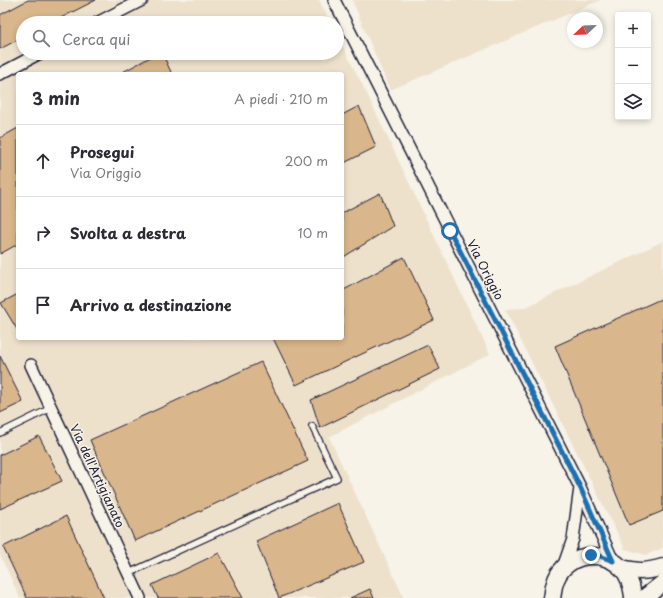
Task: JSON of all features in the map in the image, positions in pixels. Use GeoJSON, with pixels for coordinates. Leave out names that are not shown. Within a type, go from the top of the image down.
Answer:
{"type":"FeatureCollection","features":[{"type":"Feature","properties":{"kind":"main road"},"geometry":{"type":"LineString","coordinates":[[552,598],[554,584],[562,570],[568,564],[581,557],[591,555],[600,556],[638,572],[663,567]]}},
{"type":"Feature","properties":{"kind":"main road"},"geometry":{"type":"LineString","coordinates":[[618,564],[630,579],[633,598]]}},
{"type":"Feature","properties":{"kind":"main road"},"geometry":{"type":"LineString","coordinates":[[644,598],[663,583]]}},
{"type":"Feature","properties":{"kind":"street"},"geometry":{"type":"LineString","coordinates":[[111,16],[142,0]]}},
{"type":"Feature","properties":{"kind":"street","name":"Via Origgio"},"geometry":{"type":"LineString","coordinates":[[334,0],[342,16]]}},
{"type":"Feature","properties":{"kind":"street","name":"Via Origgio"},"geometry":{"type":"LineString","coordinates":[[344,20],[618,564]]}},
{"type":"Feature","properties":{"kind":"street"},"geometry":{"type":"LineString","coordinates":[[0,74],[27,60]]}},
{"type":"Feature","properties":{"kind":"street","name":"Via dell'Artigianato"},"geometry":{"type":"LineString","coordinates":[[31,365],[140,598]]}},
{"type":"Feature","properties":{"kind":"street"},"geometry":{"type":"LineString","coordinates":[[562,570],[573,539],[580,487]]}},
{"type":"Feature","properties":{"kind":"lane"},"geometry":{"type":"LineString","coordinates":[[0,433],[51,408]]}},
{"type":"Feature","properties":{"kind":"lane"},"geometry":{"type":"LineString","coordinates":[[129,573],[336,478],[312,426]]}},
{"type":"Feature","properties":{"kind":"shaded area"},"geometry":{"type":"Polygon","coordinates":[[[0,0],[319,0],[327,16],[16,16],[16,60],[344,60],[344,49],[369,98],[490,354],[329,437],[404,598],[20,598],[0,555],[0,0]]]}},
{"type":"Feature","properties":{"kind":"shaded area"},"geometry":{"type":"Polygon","coordinates":[[[352,0],[601,0],[573,12],[567,12],[567,15],[390,90],[352,0]]]}},
{"type":"Feature","properties":{"kind":"shaded area"},"geometry":{"type":"Polygon","coordinates":[[[663,241],[663,548],[646,555],[625,549],[505,309],[524,308],[663,241]]]}},
{"type":"Feature","properties":{"kind":"building"},"geometry":{"type":"Polygon","coordinates":[[[28,0],[96,0],[65,16],[16,16],[16,41],[0,49],[0,15],[28,0]]]}},
{"type":"Feature","properties":{"kind":"building"},"geometry":{"type":"Polygon","coordinates":[[[145,60],[165,60],[171,72],[123,72],[145,60]]]}},
{"type":"Feature","properties":{"kind":"building"},"geometry":{"type":"Polygon","coordinates":[[[359,106],[376,147],[344,163],[344,114],[359,106]]]}},
{"type":"Feature","properties":{"kind":"building"},"geometry":{"type":"Polygon","coordinates":[[[16,129],[16,245],[0,254],[0,138],[16,129]]]}},
{"type":"Feature","properties":{"kind":"building"},"geometry":{"type":"Polygon","coordinates":[[[380,193],[393,226],[344,257],[344,212],[380,193]]]}},
{"type":"Feature","properties":{"kind":"building"},"geometry":{"type":"Polygon","coordinates":[[[404,257],[434,320],[296,385],[274,340],[344,340],[344,290],[404,257]]]}},
{"type":"Feature","properties":{"kind":"building"},"geometry":{"type":"Polygon","coordinates":[[[16,295],[16,328],[1,303],[16,295]]]}},
{"type":"Feature","properties":{"kind":"building"},"geometry":{"type":"Polygon","coordinates":[[[663,298],[663,511],[629,525],[555,346],[663,298]]]}},
{"type":"Feature","properties":{"kind":"building"},"geometry":{"type":"Polygon","coordinates":[[[428,345],[440,369],[320,428],[311,400],[428,345]]]}},
{"type":"Feature","properties":{"kind":"building"},"geometry":{"type":"Polygon","coordinates":[[[0,356],[23,402],[0,413],[0,356]]]}},
{"type":"Feature","properties":{"kind":"building"},"geometry":{"type":"Polygon","coordinates":[[[261,362],[308,461],[135,541],[90,440],[261,362]]]}},
{"type":"Feature","properties":{"kind":"building"},"geometry":{"type":"Polygon","coordinates":[[[39,436],[62,481],[0,509],[0,455],[39,436]]]}},
{"type":"Feature","properties":{"kind":"building"},"geometry":{"type":"Polygon","coordinates":[[[338,503],[364,562],[279,598],[256,541],[338,503]]]}},
{"type":"Feature","properties":{"kind":"building"},"geometry":{"type":"Polygon","coordinates":[[[66,516],[104,598],[27,598],[3,547],[66,516]]]}},
{"type":"Feature","properties":{"kind":"building"},"geometry":{"type":"Polygon","coordinates":[[[219,553],[243,598],[158,598],[152,585],[219,553]]]}},
{"type":"Feature","properties":{"kind":"building"},"geometry":{"type":"Polygon","coordinates":[[[370,589],[374,598],[350,598],[370,589]]]}},
{"type":"Feature","properties":{"kind":"route"},"geometry":{"type":"LineString","coordinates":[[450,231],[580,487],[613,561],[600,556],[591,555]]}}]}
